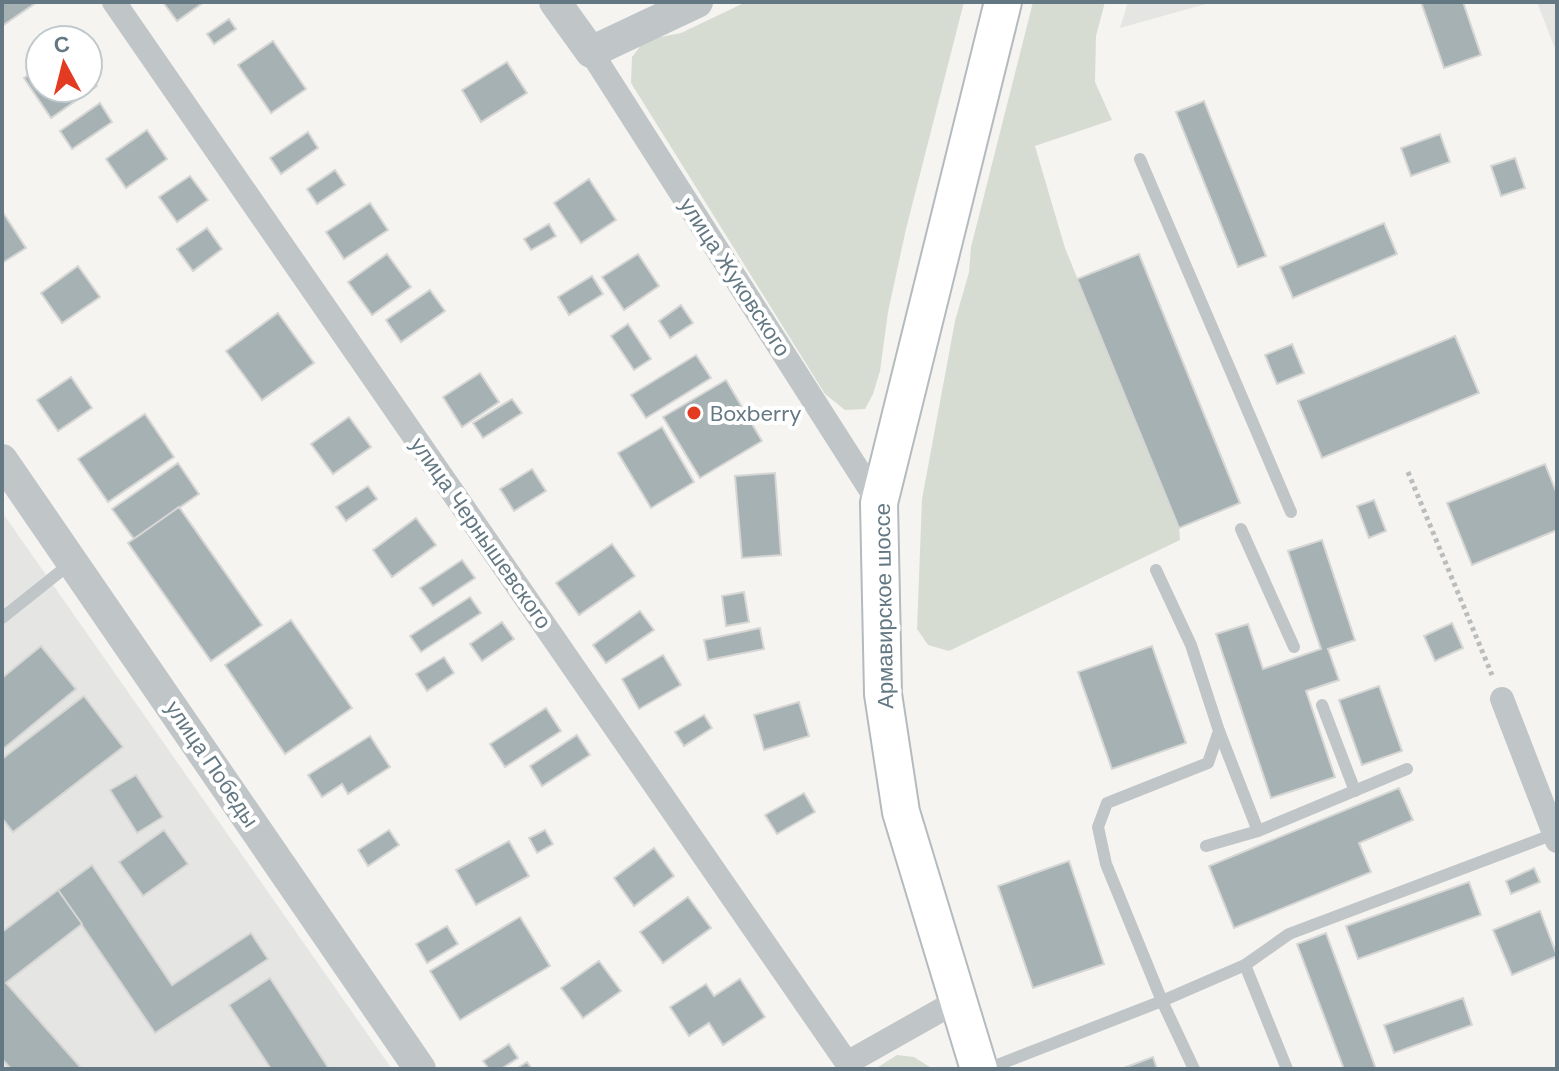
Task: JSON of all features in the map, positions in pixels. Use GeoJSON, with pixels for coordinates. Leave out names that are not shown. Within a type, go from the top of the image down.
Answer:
{"type":"FeatureCollection","features":[{"type":"Feature","properties":{"kind":"main road","name":"Армавирское шоссе"},"geometry":{"type":"LineString","coordinates":[[979,1069],[901,812],[885,709],[879,503],[1003,2]]}},
{"type":"Feature","properties":{"kind":"street","name":"улица Чернышевского"},"geometry":{"type":"LineString","coordinates":[[114,2],[843,1066]]}},
{"type":"Feature","properties":{"kind":"street","name":"улица Жуковского"},"geometry":{"type":"LineString","coordinates":[[555,2],[591,52],[879,503]]}},
{"type":"Feature","properties":{"kind":"street"},"geometry":{"type":"LineString","coordinates":[[591,52],[697,2]]}},
{"type":"Feature","properties":{"kind":"street","name":"улица Победы"},"geometry":{"type":"LineString","coordinates":[[2,460],[420,1069]]}},
{"type":"Feature","properties":{"kind":"street"},"geometry":{"type":"LineString","coordinates":[[1502,699],[1556,838]]}},
{"type":"Feature","properties":{"kind":"street"},"geometry":{"type":"LineString","coordinates":[[843,1066],[957,1001]]}},
{"type":"Feature","properties":{"kind":"lane"},"geometry":{"type":"LineString","coordinates":[[1140,159],[1291,512]]}},
{"type":"Feature","properties":{"kind":"lane"},"geometry":{"type":"LineString","coordinates":[[1241,529],[1294,647]]}},
{"type":"Feature","properties":{"kind":"lane"},"geometry":{"type":"LineString","coordinates":[[2,618],[73,561]]}},
{"type":"Feature","properties":{"kind":"lane"},"geometry":{"type":"LineString","coordinates":[[1156,570],[1191,645],[1219,731],[1258,831]]}},
{"type":"Feature","properties":{"kind":"lane"},"geometry":{"type":"LineString","coordinates":[[1322,705],[1355,791]]}},
{"type":"Feature","properties":{"kind":"lane"},"geometry":{"type":"LineString","coordinates":[[1194,1069],[1162,1001],[1106,864],[1098,827],[1107,803],[1208,763],[1219,731]]}},
{"type":"Feature","properties":{"kind":"lane"},"geometry":{"type":"LineString","coordinates":[[1206,846],[1258,831],[1407,769]]}},
{"type":"Feature","properties":{"kind":"lane"},"geometry":{"type":"LineString","coordinates":[[987,1069],[1245,965],[1289,934],[1556,838]]}},
{"type":"Feature","properties":{"kind":"lane"},"geometry":{"type":"LineString","coordinates":[[1245,965],[1287,1069]]}},
{"type":"Feature","properties":{"kind":"path"},"geometry":{"type":"LineString","coordinates":[[1408,472],[1502,699]]}},
{"type":"Feature","properties":{"kind":"shaded area"},"geometry":{"type":"Polygon","coordinates":[[[746,2],[964,2],[906,229],[888,312],[880,371],[865,409],[845,410],[825,394],[631,83],[632,57],[645,40],[681,33],[746,2]]]}},
{"type":"Feature","properties":{"kind":"shaded area"},"geometry":{"type":"Polygon","coordinates":[[[1033,2],[1105,2],[1096,36],[1095,82],[1112,120],[1035,146],[1065,248],[1179,528],[1180,540],[949,651],[928,645],[917,629],[922,499],[955,321],[969,272],[971,247],[1033,2]]]}},
{"type":"Feature","properties":{"kind":"shaded area"},"geometry":{"type":"Polygon","coordinates":[[[1128,2],[1213,2],[1120,28],[1128,2]]]}},
{"type":"Feature","properties":{"kind":"shaded area"},"geometry":{"type":"Polygon","coordinates":[[[1537,2],[1557,2],[1557,54],[1537,2]]]}},
{"type":"Feature","properties":{"kind":"shaded area"},"geometry":{"type":"Polygon","coordinates":[[[2,512],[392,1069],[2,1069],[2,512]]]}},
{"type":"Feature","properties":{"kind":"shaded area"},"geometry":{"type":"Polygon","coordinates":[[[897,1055],[914,1057],[933,1069],[875,1069],[897,1055]]]}},
{"type":"Feature","properties":{"kind":"building"},"geometry":{"type":"Polygon","coordinates":[[[2,2],[37,2],[2,26],[2,2]]]}},
{"type":"Feature","properties":{"kind":"building"},"geometry":{"type":"Polygon","coordinates":[[[163,2],[204,2],[177,21],[163,2]]]}},
{"type":"Feature","properties":{"kind":"building"},"geometry":{"type":"Polygon","coordinates":[[[1421,2],[1463,2],[1481,55],[1444,68],[1421,2]]]}},
{"type":"Feature","properties":{"kind":"building"},"geometry":{"type":"Polygon","coordinates":[[[229,19],[236,29],[214,44],[207,34],[229,19]]]}},
{"type":"Feature","properties":{"kind":"building"},"geometry":{"type":"Polygon","coordinates":[[[273,41],[306,89],[271,113],[238,65],[273,41]]]}},
{"type":"Feature","properties":{"kind":"building"},"geometry":{"type":"Polygon","coordinates":[[[507,62],[527,93],[481,122],[462,90],[507,62]]]}},
{"type":"Feature","properties":{"kind":"building"},"geometry":{"type":"Polygon","coordinates":[[[1204,101],[1266,256],[1238,267],[1176,112],[1204,101]]]}},
{"type":"Feature","properties":{"kind":"building"},"geometry":{"type":"Polygon","coordinates":[[[42,104],[71,104],[51,118],[42,104]]]}},
{"type":"Feature","properties":{"kind":"building"},"geometry":{"type":"Polygon","coordinates":[[[99,104],[112,122],[72,149],[60,131],[99,104]]]}},
{"type":"Feature","properties":{"kind":"building"},"geometry":{"type":"Polygon","coordinates":[[[147,130],[167,159],[126,188],[106,159],[147,130]]]}},
{"type":"Feature","properties":{"kind":"building"},"geometry":{"type":"Polygon","coordinates":[[[308,132],[318,148],[281,174],[270,158],[308,132]]]}},
{"type":"Feature","properties":{"kind":"building"},"geometry":{"type":"Polygon","coordinates":[[[1440,134],[1450,162],[1411,176],[1401,148],[1440,134]]]}},
{"type":"Feature","properties":{"kind":"building"},"geometry":{"type":"Polygon","coordinates":[[[1515,158],[1525,188],[1501,196],[1491,166],[1515,158]]]}},
{"type":"Feature","properties":{"kind":"building"},"geometry":{"type":"Polygon","coordinates":[[[335,170],[345,185],[317,204],[307,189],[335,170]]]}},
{"type":"Feature","properties":{"kind":"building"},"geometry":{"type":"Polygon","coordinates":[[[190,176],[208,200],[177,222],[159,197],[190,176]]]}},
{"type":"Feature","properties":{"kind":"building"},"geometry":{"type":"Polygon","coordinates":[[[589,179],[616,220],[581,243],[554,203],[589,179]]]}},
{"type":"Feature","properties":{"kind":"building"},"geometry":{"type":"Polygon","coordinates":[[[370,203],[388,230],[344,259],[326,232],[370,203]]]}},
{"type":"Feature","properties":{"kind":"building"},"geometry":{"type":"Polygon","coordinates":[[[2,211],[26,248],[2,263],[2,211]]]}},
{"type":"Feature","properties":{"kind":"building"},"geometry":{"type":"Polygon","coordinates":[[[1384,223],[1397,254],[1293,298],[1280,267],[1384,223]]]}},
{"type":"Feature","properties":{"kind":"building"},"geometry":{"type":"Polygon","coordinates":[[[549,224],[556,236],[531,250],[524,239],[549,224]]]}},
{"type":"Feature","properties":{"kind":"building"},"geometry":{"type":"Polygon","coordinates":[[[207,228],[222,249],[193,271],[177,249],[207,228]]]}},
{"type":"Feature","properties":{"kind":"building"},"geometry":{"type":"Polygon","coordinates":[[[387,254],[411,287],[372,315],[348,282],[387,254]]]}},
{"type":"Feature","properties":{"kind":"building"},"geometry":{"type":"Polygon","coordinates":[[[638,254],[659,286],[624,310],[602,277],[638,254]]]}},
{"type":"Feature","properties":{"kind":"building"},"geometry":{"type":"Polygon","coordinates":[[[1139,254],[1240,503],[1179,528],[1077,279],[1139,254]]]}},
{"type":"Feature","properties":{"kind":"building"},"geometry":{"type":"Polygon","coordinates":[[[78,266],[100,297],[62,323],[41,293],[78,266]]]}},
{"type":"Feature","properties":{"kind":"building"},"geometry":{"type":"Polygon","coordinates":[[[592,276],[603,294],[569,315],[558,297],[592,276]]]}},
{"type":"Feature","properties":{"kind":"building"},"geometry":{"type":"Polygon","coordinates":[[[430,290],[445,311],[401,342],[386,320],[430,290]]]}},
{"type":"Feature","properties":{"kind":"building"},"geometry":{"type":"Polygon","coordinates":[[[681,305],[693,323],[670,338],[659,321],[681,305]]]}},
{"type":"Feature","properties":{"kind":"building"},"geometry":{"type":"Polygon","coordinates":[[[278,313],[314,363],[262,400],[226,351],[278,313]]]}},
{"type":"Feature","properties":{"kind":"building"},"geometry":{"type":"Polygon","coordinates":[[[628,324],[651,359],[634,370],[611,336],[628,324]]]}},
{"type":"Feature","properties":{"kind":"building"},"geometry":{"type":"Polygon","coordinates":[[[1455,336],[1479,393],[1322,458],[1298,401],[1455,336]]]}},
{"type":"Feature","properties":{"kind":"building"},"geometry":{"type":"Polygon","coordinates":[[[1292,344],[1304,373],[1277,384],[1265,355],[1292,344]]]}},
{"type":"Feature","properties":{"kind":"building"},"geometry":{"type":"Polygon","coordinates":[[[696,355],[711,378],[646,418],[631,395],[696,355]]]}},
{"type":"Feature","properties":{"kind":"building"},"geometry":{"type":"Polygon","coordinates":[[[480,373],[499,402],[462,427],[443,397],[480,373]]]}},
{"type":"Feature","properties":{"kind":"building"},"geometry":{"type":"Polygon","coordinates":[[[71,377],[92,408],[58,431],[37,400],[71,377]]]}},
{"type":"Feature","properties":{"kind":"building"},"geometry":{"type":"Polygon","coordinates":[[[726,380],[762,441],[700,478],[663,417],[726,380]]]}},
{"type":"Feature","properties":{"kind":"building"},"geometry":{"type":"Polygon","coordinates":[[[512,399],[522,413],[483,438],[473,423],[512,399]]]}},
{"type":"Feature","properties":{"kind":"building"},"geometry":{"type":"Polygon","coordinates":[[[145,414],[174,457],[108,502],[78,459],[145,414]]]}},
{"type":"Feature","properties":{"kind":"building"},"geometry":{"type":"Polygon","coordinates":[[[349,417],[371,447],[333,474],[311,444],[349,417]]]}},
{"type":"Feature","properties":{"kind":"building"},"geometry":{"type":"Polygon","coordinates":[[[662,427],[694,482],[651,508],[618,453],[662,427]]]}},
{"type":"Feature","properties":{"kind":"building"},"geometry":{"type":"Polygon","coordinates":[[[178,463],[199,494],[134,539],[112,509],[178,463]]]}},
{"type":"Feature","properties":{"kind":"building"},"geometry":{"type":"Polygon","coordinates":[[[1545,464],[1557,494],[1557,530],[1472,565],[1447,503],[1545,464]]]}},
{"type":"Feature","properties":{"kind":"building"},"geometry":{"type":"Polygon","coordinates":[[[532,469],[546,491],[514,511],[500,489],[532,469]]]}},
{"type":"Feature","properties":{"kind":"building"},"geometry":{"type":"Polygon","coordinates":[[[775,473],[781,555],[742,558],[735,476],[775,473]]]}},
{"type":"Feature","properties":{"kind":"building"},"geometry":{"type":"Polygon","coordinates":[[[368,486],[377,499],[346,521],[336,507],[368,486]]]}},
{"type":"Feature","properties":{"kind":"building"},"geometry":{"type":"Polygon","coordinates":[[[1374,500],[1386,531],[1369,538],[1357,506],[1374,500]]]}},
{"type":"Feature","properties":{"kind":"building"},"geometry":{"type":"Polygon","coordinates":[[[179,507],[262,625],[211,661],[128,543],[179,507]]]}},
{"type":"Feature","properties":{"kind":"building"},"geometry":{"type":"Polygon","coordinates":[[[416,518],[436,545],[392,577],[373,550],[416,518]]]}},
{"type":"Feature","properties":{"kind":"building"},"geometry":{"type":"Polygon","coordinates":[[[1322,540],[1355,640],[1328,649],[1339,680],[1306,691],[1335,777],[1271,798],[1216,634],[1248,624],[1263,669],[1321,649],[1288,551],[1322,540]]]}},
{"type":"Feature","properties":{"kind":"building"},"geometry":{"type":"Polygon","coordinates":[[[612,544],[635,576],[579,615],[556,583],[612,544]]]}},
{"type":"Feature","properties":{"kind":"building"},"geometry":{"type":"Polygon","coordinates":[[[462,560],[475,578],[433,606],[420,588],[462,560]]]}},
{"type":"Feature","properties":{"kind":"building"},"geometry":{"type":"Polygon","coordinates":[[[744,592],[749,622],[726,626],[722,596],[744,592]]]}},
{"type":"Feature","properties":{"kind":"building"},"geometry":{"type":"Polygon","coordinates":[[[470,597],[481,613],[421,652],[410,636],[470,597]]]}},
{"type":"Feature","properties":{"kind":"building"},"geometry":{"type":"Polygon","coordinates":[[[640,611],[654,630],[606,663],[593,645],[640,611]]]}},
{"type":"Feature","properties":{"kind":"building"},"geometry":{"type":"Polygon","coordinates":[[[291,620],[352,708],[285,754],[225,665],[291,620]]]}},
{"type":"Feature","properties":{"kind":"building"},"geometry":{"type":"Polygon","coordinates":[[[502,622],[514,639],[482,661],[470,644],[502,622]]]}},
{"type":"Feature","properties":{"kind":"building"},"geometry":{"type":"Polygon","coordinates":[[[1452,623],[1463,648],[1435,661],[1424,636],[1452,623]]]}},
{"type":"Feature","properties":{"kind":"building"},"geometry":{"type":"Polygon","coordinates":[[[760,628],[764,649],[708,660],[704,640],[760,628]]]}},
{"type":"Feature","properties":{"kind":"building"},"geometry":{"type":"Polygon","coordinates":[[[41,646],[76,689],[2,750],[2,678],[41,646]]]}},
{"type":"Feature","properties":{"kind":"building"},"geometry":{"type":"Polygon","coordinates":[[[1152,646],[1186,743],[1112,769],[1078,672],[1152,646]]]}},
{"type":"Feature","properties":{"kind":"building"},"geometry":{"type":"Polygon","coordinates":[[[663,655],[681,685],[639,709],[622,679],[663,655]]]}},
{"type":"Feature","properties":{"kind":"building"},"geometry":{"type":"Polygon","coordinates":[[[444,657],[454,673],[427,691],[416,674],[444,657]]]}},
{"type":"Feature","properties":{"kind":"building"},"geometry":{"type":"Polygon","coordinates":[[[1379,686],[1402,751],[1362,765],[1339,700],[1379,686]]]}},
{"type":"Feature","properties":{"kind":"building"},"geometry":{"type":"Polygon","coordinates":[[[84,696],[123,747],[13,832],[2,818],[2,759],[84,696]]]}},
{"type":"Feature","properties":{"kind":"building"},"geometry":{"type":"Polygon","coordinates":[[[799,702],[809,736],[764,750],[754,715],[799,702]]]}},
{"type":"Feature","properties":{"kind":"building"},"geometry":{"type":"Polygon","coordinates":[[[546,708],[561,731],[505,767],[490,744],[546,708]]]}},
{"type":"Feature","properties":{"kind":"building"},"geometry":{"type":"Polygon","coordinates":[[[704,715],[712,728],[684,746],[675,732],[704,715]]]}},
{"type":"Feature","properties":{"kind":"building"},"geometry":{"type":"Polygon","coordinates":[[[577,735],[590,755],[542,786],[530,766],[577,735]]]}},
{"type":"Feature","properties":{"kind":"building"},"geometry":{"type":"Polygon","coordinates":[[[370,736],[390,767],[348,794],[342,784],[322,797],[308,775],[370,736]]]}},
{"type":"Feature","properties":{"kind":"building"},"geometry":{"type":"Polygon","coordinates":[[[136,775],[163,817],[137,833],[110,790],[136,775]]]}},
{"type":"Feature","properties":{"kind":"building"},"geometry":{"type":"Polygon","coordinates":[[[1399,788],[1413,820],[1359,843],[1371,872],[1234,928],[1209,866],[1399,788]]]}},
{"type":"Feature","properties":{"kind":"building"},"geometry":{"type":"Polygon","coordinates":[[[804,793],[815,812],[777,834],[765,815],[804,793]]]}},
{"type":"Feature","properties":{"kind":"building"},"geometry":{"type":"Polygon","coordinates":[[[164,830],[188,864],[143,896],[119,862],[164,830]]]}},
{"type":"Feature","properties":{"kind":"building"},"geometry":{"type":"Polygon","coordinates":[[[389,830],[399,845],[368,866],[358,850],[389,830]]]}},
{"type":"Feature","properties":{"kind":"building"},"geometry":{"type":"Polygon","coordinates":[[[545,830],[553,844],[537,853],[529,838],[545,830]]]}},
{"type":"Feature","properties":{"kind":"building"},"geometry":{"type":"Polygon","coordinates":[[[509,841],[529,876],[476,905],[456,870],[509,841]]]}},
{"type":"Feature","properties":{"kind":"building"},"geometry":{"type":"Polygon","coordinates":[[[654,848],[674,876],[634,906],[614,878],[654,848]]]}},
{"type":"Feature","properties":{"kind":"building"},"geometry":{"type":"Polygon","coordinates":[[[1069,861],[1104,964],[1033,988],[998,886],[1069,861]]]}},
{"type":"Feature","properties":{"kind":"building"},"geometry":{"type":"Polygon","coordinates":[[[92,865],[172,985],[251,933],[268,959],[155,1033],[58,890],[92,865]]]}},
{"type":"Feature","properties":{"kind":"building"},"geometry":{"type":"Polygon","coordinates":[[[1534,868],[1540,882],[1511,894],[1506,881],[1534,868]]]}},
{"type":"Feature","properties":{"kind":"building"},"geometry":{"type":"Polygon","coordinates":[[[1469,882],[1481,915],[1358,959],[1346,926],[1469,882]]]}},
{"type":"Feature","properties":{"kind":"building"},"geometry":{"type":"Polygon","coordinates":[[[58,890],[82,924],[6,983],[82,1069],[11,1069],[2,1059],[2,932],[58,890]]]}},
{"type":"Feature","properties":{"kind":"building"},"geometry":{"type":"Polygon","coordinates":[[[688,897],[711,928],[663,963],[640,932],[688,897]]]}},
{"type":"Feature","properties":{"kind":"building"},"geometry":{"type":"Polygon","coordinates":[[[1540,911],[1557,956],[1512,975],[1493,930],[1540,911]]]}},
{"type":"Feature","properties":{"kind":"building"},"geometry":{"type":"Polygon","coordinates":[[[520,917],[550,966],[460,1020],[430,971],[520,917]]]}},
{"type":"Feature","properties":{"kind":"building"},"geometry":{"type":"Polygon","coordinates":[[[447,926],[458,944],[427,963],[416,944],[447,926]]]}},
{"type":"Feature","properties":{"kind":"building"},"geometry":{"type":"Polygon","coordinates":[[[1326,933],[1376,1069],[1344,1069],[1297,944],[1326,933]]]}},
{"type":"Feature","properties":{"kind":"building"},"geometry":{"type":"Polygon","coordinates":[[[599,961],[621,991],[583,1018],[561,988],[599,961]]]}},
{"type":"Feature","properties":{"kind":"building"},"geometry":{"type":"Polygon","coordinates":[[[270,978],[329,1069],[271,1069],[229,1005],[270,978]]]}},
{"type":"Feature","properties":{"kind":"building"},"geometry":{"type":"Polygon","coordinates":[[[740,979],[765,1017],[723,1045],[709,1023],[689,1036],[670,1007],[706,984],[714,996],[740,979]]]}},
{"type":"Feature","properties":{"kind":"building"},"geometry":{"type":"Polygon","coordinates":[[[1463,998],[1472,1025],[1394,1053],[1384,1025],[1463,998]]]}},
{"type":"Feature","properties":{"kind":"building"},"geometry":{"type":"Polygon","coordinates":[[[509,1044],[518,1058],[501,1069],[489,1069],[483,1061],[509,1044]]]}},
{"type":"Feature","properties":{"kind":"building"},"geometry":{"type":"Polygon","coordinates":[[[1153,1057],[1157,1069],[1121,1069],[1153,1057]]]}},
{"type":"Feature","properties":{"kind":"building"},"geometry":{"type":"Polygon","coordinates":[[[527,1062],[532,1069],[516,1069],[527,1062]]]}},
{"type":"Feature","properties":{"kind":"place","name":"Boxberry"},"geometry":{"type":"Point","coordinates":[694,413]}}]}
